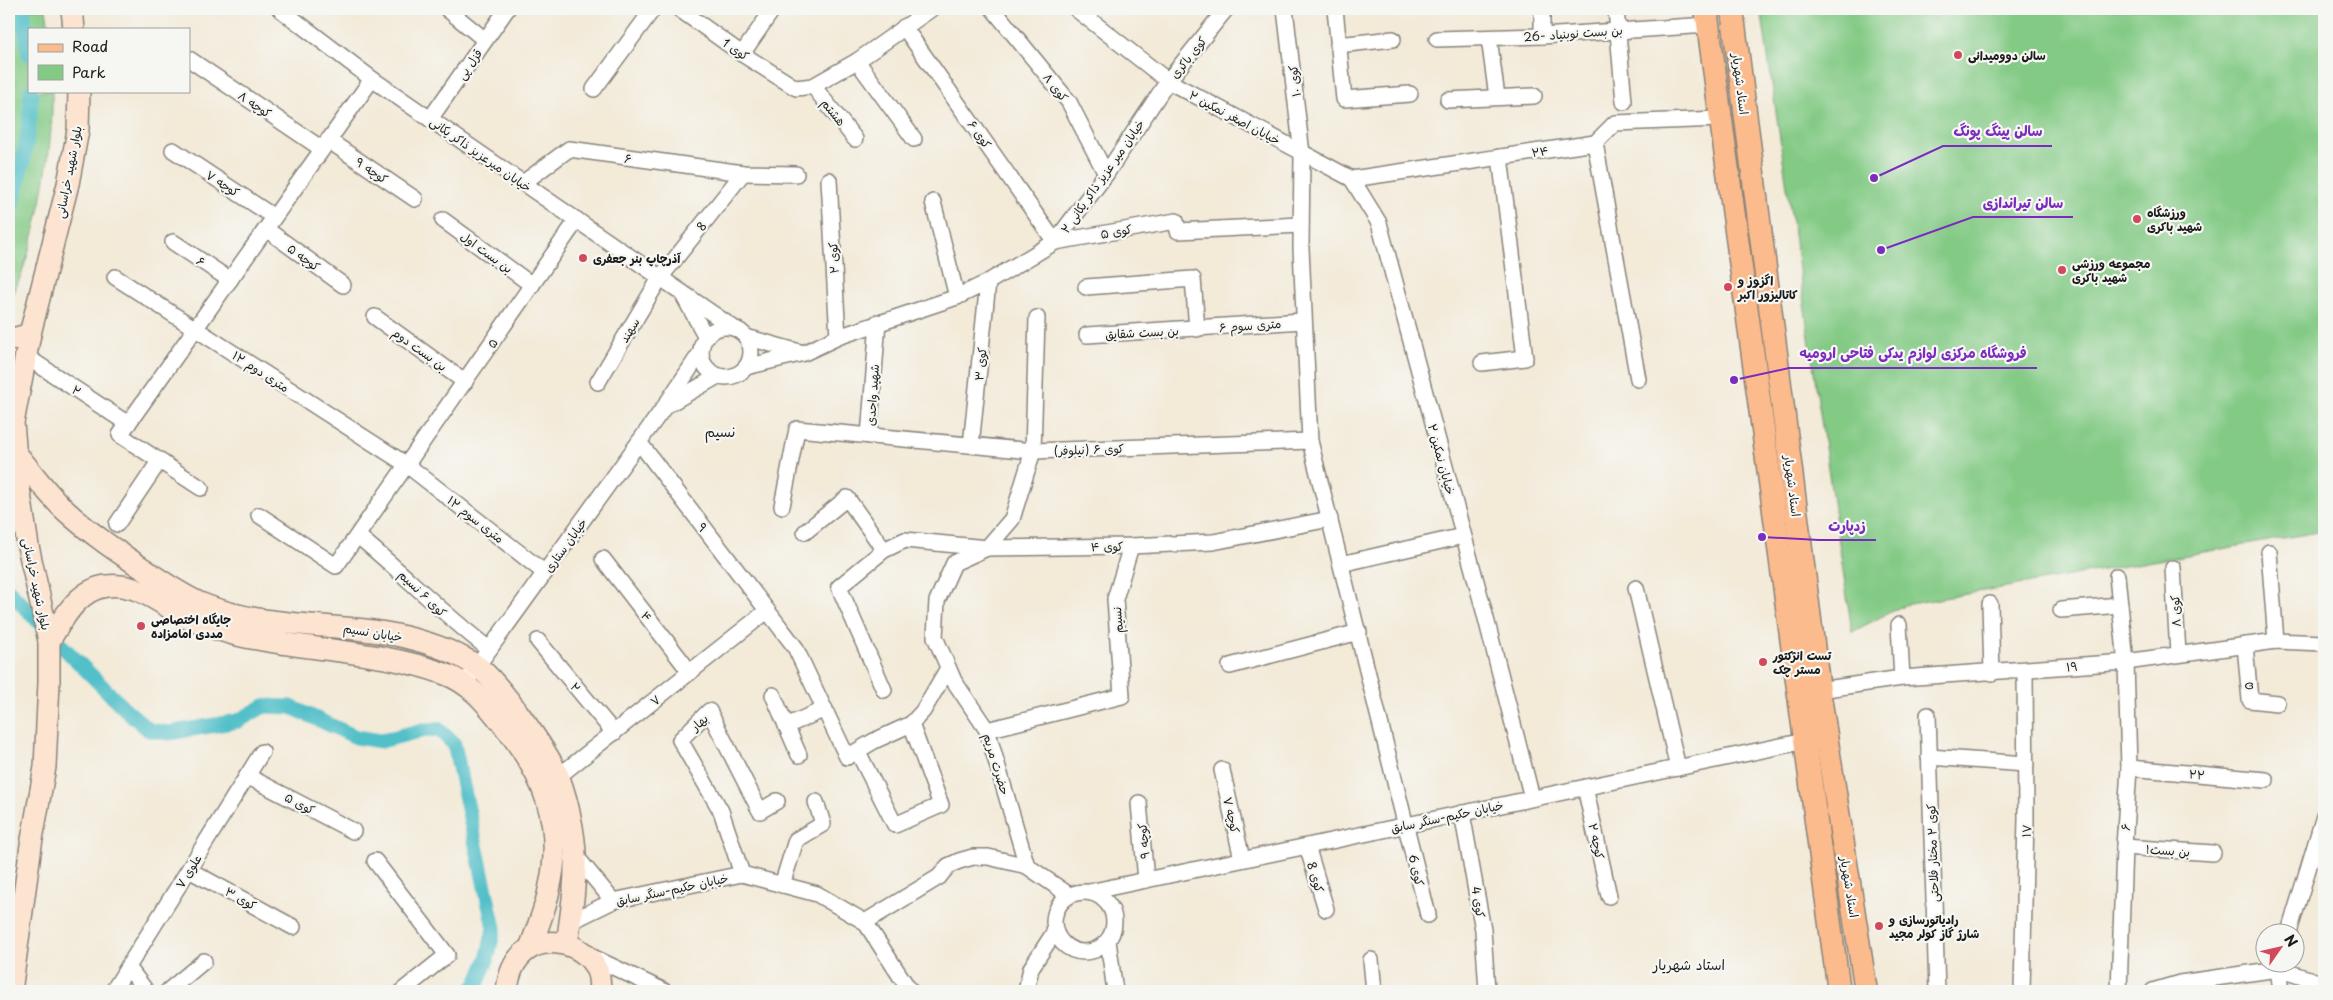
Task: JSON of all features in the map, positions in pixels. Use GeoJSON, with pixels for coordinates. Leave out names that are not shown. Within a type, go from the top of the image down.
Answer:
{"type":"FeatureCollection","features":[{"type":"Feature","properties":{"kind":"main road"},"geometry":{"type":"LineString","coordinates":[[72,9],[74,28]]}},
{"type":"Feature","properties":{"kind":"main road","name":"استاد شهریار"},"geometry":{"type":"LineString","coordinates":[[1732,9],[1819,690],[1866,991]]}},
{"type":"Feature","properties":{"kind":"main road","name":"استاد شهریار"},"geometry":{"type":"LineString","coordinates":[[1707,17],[1839,991]]}},
{"type":"Feature","properties":{"kind":"main road","name":"بلوار شهید خراسانی"},"geometry":{"type":"LineString","coordinates":[[11,991],[14,950],[46,766],[49,682],[48,641],[28,546],[11,419],[30,334],[68,184],[78,130],[79,92]]}},
{"type":"Feature","properties":{"kind":"main road"},"geometry":{"type":"LineString","coordinates":[[9,340],[30,334]]}},
{"type":"Feature","properties":{"kind":"main road","name":"خیابان نسیم"},"geometry":{"type":"LineString","coordinates":[[15,452],[67,512],[104,542],[184,595],[204,605],[253,617],[404,636],[438,646],[471,675]]}},
{"type":"Feature","properties":{"kind":"main road"},"geometry":{"type":"LineString","coordinates":[[1772,505],[1796,502]]}},
{"type":"Feature","properties":{"kind":"main road"},"geometry":{"type":"LineString","coordinates":[[1778,545],[1801,542]]}},
{"type":"Feature","properties":{"kind":"main road","name":"خیابان نسیم"},"geometry":{"type":"LineString","coordinates":[[48,641],[77,600],[94,590],[107,586],[123,587],[140,591],[184,616],[233,633],[358,653],[471,675],[493,682],[533,735],[551,782],[567,806],[575,855],[570,922],[576,949]]}},
{"type":"Feature","properties":{"kind":"main road","name":"خیابان نسیم"},"geometry":{"type":"LineString","coordinates":[[530,948],[550,890],[555,840],[549,802],[551,782]]}},
{"type":"Feature","properties":{"kind":"main road"},"geometry":{"type":"LineString","coordinates":[[507,991],[509,974],[517,959],[530,948],[548,942],[576,949],[596,969],[599,991]]}},
{"type":"Feature","properties":{"kind":"main road"},"geometry":{"type":"LineString","coordinates":[[14,950],[18,991]]}},
{"type":"Feature","properties":{"kind":"street","name":"خیابان میرعزیز ذاکر یکانی"},"geometry":{"type":"LineString","coordinates":[[280,9],[372,79],[577,220],[683,296],[732,327]]}},
{"type":"Feature","properties":{"kind":"street"},"geometry":{"type":"LineString","coordinates":[[446,9],[485,40]]}},
{"type":"Feature","properties":{"kind":"street","name":"قزل پی"},"geometry":{"type":"LineString","coordinates":[[430,119],[507,9]]}},
{"type":"Feature","properties":{"kind":"street"},"geometry":{"type":"LineString","coordinates":[[594,89],[653,9]]}},
{"type":"Feature","properties":{"kind":"street","name":"کوی 1"},"geometry":{"type":"LineString","coordinates":[[679,9],[742,54],[796,88],[813,86]]}},
{"type":"Feature","properties":{"kind":"street"},"geometry":{"type":"LineString","coordinates":[[742,54],[774,9]]}},
{"type":"Feature","properties":{"kind":"street"},"geometry":{"type":"LineString","coordinates":[[813,86],[857,61],[931,9]]}},
{"type":"Feature","properties":{"kind":"street","name":"کوی ۸"},"geometry":{"type":"LineString","coordinates":[[993,9],[1068,102],[1106,174]]}},
{"type":"Feature","properties":{"kind":"street","name":"خیابان اصغر نمکین ۲"},"geometry":{"type":"LineString","coordinates":[[1076,9],[1168,81],[1302,154]]}},
{"type":"Feature","properties":{"kind":"street","name":"کوی باکری"},"geometry":{"type":"LineString","coordinates":[[1168,81],[1226,9]]}},
{"type":"Feature","properties":{"kind":"street","name":"کوی ۱۰"},"geometry":{"type":"LineString","coordinates":[[1285,9],[1302,154],[1301,225],[1310,441],[1330,518]]}},
{"type":"Feature","properties":{"kind":"street"},"geometry":{"type":"LineString","coordinates":[[1335,9],[1344,99],[1410,94]]}},
{"type":"Feature","properties":{"kind":"street"},"geometry":{"type":"LineString","coordinates":[[1542,9],[1542,36]]}},
{"type":"Feature","properties":{"kind":"street"},"geometry":{"type":"LineString","coordinates":[[1616,9],[1624,102]]}},
{"type":"Feature","properties":{"kind":"street","name":"26- بن بست نوبنیاد"},"geometry":{"type":"LineString","coordinates":[[1437,39],[1542,36],[1617,30],[1707,17]]}},
{"type":"Feature","properties":{"kind":"street","name":"کوی ۶"},"geometry":{"type":"LineString","coordinates":[[904,27],[1055,242]]}},
{"type":"Feature","properties":{"kind":"street"},"geometry":{"type":"LineString","coordinates":[[1490,38],[1497,97]]}},
{"type":"Feature","properties":{"kind":"street"},"geometry":{"type":"LineString","coordinates":[[1338,45],[1393,39]]}},
{"type":"Feature","properties":{"kind":"street","name":"کوچه ۸"},"geometry":{"type":"LineString","coordinates":[[190,59],[325,145]]}},
{"type":"Feature","properties":{"kind":"street"},"geometry":{"type":"LineString","coordinates":[[857,61],[914,139]]}},
{"type":"Feature","properties":{"kind":"street"},"geometry":{"type":"LineString","coordinates":[[201,488],[120,435],[372,79]]}},
{"type":"Feature","properties":{"kind":"street","name":"۲ خیابان میر عزیز ذاکر یکانی"},"geometry":{"type":"LineString","coordinates":[[746,367],[804,353],[838,337],[878,322],[957,297],[988,282],[1055,242],[1106,174],[1168,81]]}},
{"type":"Feature","properties":{"kind":"street","name":"هشتم"},"geometry":{"type":"LineString","coordinates":[[813,86],[855,138]]}},
{"type":"Feature","properties":{"kind":"street"},"geometry":{"type":"LineString","coordinates":[[1448,100],[1534,96]]}},
{"type":"Feature","properties":{"kind":"street"},"geometry":{"type":"LineString","coordinates":[[1638,379],[1595,143],[1615,123],[1720,119]]}},
{"type":"Feature","properties":{"kind":"street","name":"۲۴"},"geometry":{"type":"LineString","coordinates":[[1352,179],[1595,143]]}},
{"type":"Feature","properties":{"kind":"street","name":"کوچه ۹"},"geometry":{"type":"LineString","coordinates":[[325,145],[414,199]]}},
{"type":"Feature","properties":{"kind":"street","name":"۶"},"geometry":{"type":"LineString","coordinates":[[523,183],[569,149],[743,173],[796,174]]}},
{"type":"Feature","properties":{"kind":"street","name":"کوچه ۷"},"geometry":{"type":"LineString","coordinates":[[173,150],[270,223]]}},
{"type":"Feature","properties":{"kind":"street"},"geometry":{"type":"LineString","coordinates":[[1302,154],[1352,179]]}},
{"type":"Feature","properties":{"kind":"street"},"geometry":{"type":"LineString","coordinates":[[1482,363],[1525,358],[1500,157]]}},
{"type":"Feature","properties":{"kind":"street","name":"8"},"geometry":{"type":"LineString","coordinates":[[660,278],[743,173]]}},
{"type":"Feature","properties":{"kind":"street","name":"خیابان نمکین ۲"},"geometry":{"type":"LineString","coordinates":[[1352,179],[1379,223],[1532,798]]}},
{"type":"Feature","properties":{"kind":"street","name":"کوی ۲"},"geometry":{"type":"LineString","coordinates":[[829,180],[838,337]]}},
{"type":"Feature","properties":{"kind":"street"},"geometry":{"type":"LineString","coordinates":[[933,202],[957,297]]}},
{"type":"Feature","properties":{"kind":"street","name":"بن بست اول"},"geometry":{"type":"LineString","coordinates":[[443,220],[532,285]]}},
{"type":"Feature","properties":{"kind":"street","name":"۵"},"geometry":{"type":"LineString","coordinates":[[258,515],[336,566],[577,220]]}},
{"type":"Feature","properties":{"kind":"street","name":"کوچه ۵"},"geometry":{"type":"LineString","coordinates":[[270,223],[343,285]]}},
{"type":"Feature","properties":{"kind":"street","name":"کوی ۵"},"geometry":{"type":"LineString","coordinates":[[1055,242],[1177,226],[1301,225]]}},
{"type":"Feature","properties":{"kind":"street","name":"۶"},"geometry":{"type":"LineString","coordinates":[[173,242],[230,280]]}},
{"type":"Feature","properties":{"kind":"street","name":"۱۲ متری دوم"},"geometry":{"type":"LineString","coordinates":[[115,277],[407,465]]}},
{"type":"Feature","properties":{"kind":"street","name":"سهند"},"geometry":{"type":"LineString","coordinates":[[598,382],[660,278]]}},
{"type":"Feature","properties":{"kind":"street"},"geometry":{"type":"LineString","coordinates":[[1086,287],[1193,279],[1197,329]]}},
{"type":"Feature","properties":{"kind":"street","name":"کوی ۳"},"geometry":{"type":"LineString","coordinates":[[971,445],[988,282]]}},
{"type":"Feature","properties":{"kind":"street"},"geometry":{"type":"LineString","coordinates":[[683,296],[706,337]]}},
{"type":"Feature","properties":{"kind":"street","name":"بن بست دوم"},"geometry":{"type":"LineString","coordinates":[[375,317],[465,382]]}},
{"type":"Feature","properties":{"kind":"street"},"geometry":{"type":"LineString","coordinates":[[987,548],[1012,519],[1033,452],[1037,318]]}},
{"type":"Feature","properties":{"kind":"street","name":"۶ متری سوم"},"geometry":{"type":"LineString","coordinates":[[1197,329],[1304,321]]}},
{"type":"Feature","properties":{"kind":"street","name":"شهید واحدی"},"geometry":{"type":"LineString","coordinates":[[782,506],[796,429],[869,436],[878,322]]}},
{"type":"Feature","properties":{"kind":"street"},"geometry":{"type":"LineString","coordinates":[[718,376],[706,367],[701,352],[706,337],[717,328],[732,327],[746,337],[804,353]]}},
{"type":"Feature","properties":{"kind":"street","name":"بن بست شقایق"},"geometry":{"type":"LineString","coordinates":[[1087,335],[1197,329]]}},
{"type":"Feature","properties":{"kind":"street"},"geometry":{"type":"LineString","coordinates":[[665,406],[718,376],[734,376],[746,367],[751,352],[746,337]]}},
{"type":"Feature","properties":{"kind":"street","name":"خیابان ستاری"},"geometry":{"type":"LineString","coordinates":[[471,675],[665,406],[701,352]]}},
{"type":"Feature","properties":{"kind":"street","name":"۲"},"geometry":{"type":"LineString","coordinates":[[26,357],[128,424]]}},
{"type":"Feature","properties":{"kind":"street","name":"کوی ۶ (نیلوفر)"},"geometry":{"type":"LineString","coordinates":[[869,436],[1033,452],[1310,441]]}},
{"type":"Feature","properties":{"kind":"street","name":"۹"},"geometry":{"type":"LineString","coordinates":[[639,442],[795,647],[847,757],[858,752]]}},
{"type":"Feature","properties":{"kind":"street"},"geometry":{"type":"LineString","coordinates":[[117,524],[160,460]]}},
{"type":"Feature","properties":{"kind":"street","name":"۱۲ متری سوم"},"geometry":{"type":"LineString","coordinates":[[407,465],[545,573]]}},
{"type":"Feature","properties":{"kind":"street"},"geometry":{"type":"LineString","coordinates":[[805,532],[847,498],[884,550]]}},
{"type":"Feature","properties":{"kind":"street","name":"کوی ۴"},"geometry":{"type":"LineString","coordinates":[[884,690],[839,587],[884,550],[905,540],[987,548],[1132,546],[1214,542],[1330,518]]}},
{"type":"Feature","properties":{"kind":"street","name":"کوی 6"},"geometry":{"type":"LineString","coordinates":[[1330,518],[1428,915]]}},
{"type":"Feature","properties":{"kind":"street","name":"کوی ۶ نسیم"},"geometry":{"type":"LineString","coordinates":[[358,536],[396,568],[453,622],[489,649]]}},
{"type":"Feature","properties":{"kind":"street"},"geometry":{"type":"LineString","coordinates":[[1341,564],[1463,536]]}},
{"type":"Feature","properties":{"kind":"street","name":"نسیم"},"geometry":{"type":"LineString","coordinates":[[987,730],[1122,696],[1115,599],[1132,546]]}},
{"type":"Feature","properties":{"kind":"street","name":"حضرت مریم"},"geometry":{"type":"LineString","coordinates":[[987,548],[954,563],[937,601],[935,637],[954,681],[987,730],[1027,866]]}},
{"type":"Feature","properties":{"kind":"street"},"geometry":{"type":"LineString","coordinates":[[2269,552],[2276,641]]}},
{"type":"Feature","properties":{"kind":"street","name":"۴"},"geometry":{"type":"LineString","coordinates":[[603,559],[690,672]]}},
{"type":"Feature","properties":{"kind":"street","name":"کوی ۸"},"geometry":{"type":"LineString","coordinates":[[2173,568],[2178,654]]}},
{"type":"Feature","properties":{"kind":"street","name":"۶"},"geometry":{"type":"LineString","coordinates":[[2117,576],[2126,662],[2129,768],[2119,991]]}},
{"type":"Feature","properties":{"kind":"street"},"geometry":{"type":"LineString","coordinates":[[1636,588],[1678,768]]}},
{"type":"Feature","properties":{"kind":"street"},"geometry":{"type":"LineString","coordinates":[[1990,604],[1992,673]]}},
{"type":"Feature","properties":{"kind":"street"},"geometry":{"type":"LineString","coordinates":[[2061,610],[2120,605]]}},
{"type":"Feature","properties":{"kind":"street","name":"۷"},"geometry":{"type":"LineString","coordinates":[[551,782],[767,611]]}},
{"type":"Feature","properties":{"kind":"street"},"geometry":{"type":"LineString","coordinates":[[1899,625],[1902,678]]}},
{"type":"Feature","properties":{"kind":"street"},"geometry":{"type":"LineString","coordinates":[[1230,666],[1359,632]]}},
{"type":"Feature","properties":{"kind":"street","name":"۲"},"geometry":{"type":"LineString","coordinates":[[538,641],[614,733]]}},
{"type":"Feature","properties":{"kind":"street","name":"۱۹"},"geometry":{"type":"LineString","coordinates":[[1819,690],[1902,678],[2126,662],[2276,641],[2324,643]]}},
{"type":"Feature","properties":{"kind":"street","name":"۵"},"geometry":{"type":"LineString","coordinates":[[2245,645],[2250,700],[2276,702]]}},
{"type":"Feature","properties":{"kind":"street"},"geometry":{"type":"LineString","coordinates":[[911,724],[941,805],[894,825],[858,752],[874,741],[911,724],[923,711],[948,668]]}},
{"type":"Feature","properties":{"kind":"street","name":"۱۷"},"geometry":{"type":"LineString","coordinates":[[2022,991],[2026,764],[2025,670]]}},
{"type":"Feature","properties":{"kind":"street"},"geometry":{"type":"LineString","coordinates":[[773,695],[799,755]]}},
{"type":"Feature","properties":{"kind":"street"},"geometry":{"type":"LineString","coordinates":[[786,726],[825,709]]}},
{"type":"Feature","properties":{"kind":"street","name":"بهار"},"geometry":{"type":"LineString","coordinates":[[742,874],[721,811],[680,740],[709,711],[760,811],[777,801]]}},
{"type":"Feature","properties":{"kind":"street","name":"کوی ۲ مختار فلاحتی"},"geometry":{"type":"LineString","coordinates":[[1928,715],[1937,991]]}},
{"type":"Feature","properties":{"kind":"street","name":"خیابان حکیم-سنگر سابق"},"geometry":{"type":"LineString","coordinates":[[1089,892],[1805,741]]}},
{"type":"Feature","properties":{"kind":"street","name":"علوی ۷"},"geometry":{"type":"LineString","coordinates":[[113,991],[262,752]]}},
{"type":"Feature","properties":{"kind":"street"},"geometry":{"type":"LineString","coordinates":[[1929,757],[2026,764]]}},
{"type":"Feature","properties":{"kind":"street","name":"۲۲"},"geometry":{"type":"LineString","coordinates":[[2129,768],[2266,780]]}},
{"type":"Feature","properties":{"kind":"street","name":"کوچه ۷"},"geometry":{"type":"LineString","coordinates":[[1222,770],[1242,860]]}},
{"type":"Feature","properties":{"kind":"street","name":"کوی ۵"},"geometry":{"type":"LineString","coordinates":[[247,776],[352,831]]}},
{"type":"Feature","properties":{"kind":"street","name":"کوچه ۲"},"geometry":{"type":"LineString","coordinates":[[1585,787],[1609,896]]}},
{"type":"Feature","properties":{"kind":"street"},"geometry":{"type":"LineString","coordinates":[[782,885],[796,840],[823,824],[816,802]]}},
{"type":"Feature","properties":{"kind":"street","name":"کوچه ۹"},"geometry":{"type":"LineString","coordinates":[[1139,803],[1146,880]]}},
{"type":"Feature","properties":{"kind":"street","name":"کوی 4"},"geometry":{"type":"LineString","coordinates":[[1462,813],[1482,921],[1487,991]]}},
{"type":"Feature","properties":{"kind":"street"},"geometry":{"type":"LineString","coordinates":[[2292,922],[2324,816]]}},
{"type":"Feature","properties":{"kind":"street","name":"کوی 8"},"geometry":{"type":"LineString","coordinates":[[1307,846],[1326,909]]}},
{"type":"Feature","properties":{"kind":"street","name":"بن بست۱"},"geometry":{"type":"LineString","coordinates":[[2124,847],[2213,853]]}},
{"type":"Feature","properties":{"kind":"street"},"geometry":{"type":"LineString","coordinates":[[575,855],[614,901]]}},
{"type":"Feature","properties":{"kind":"street"},"geometry":{"type":"LineString","coordinates":[[910,991],[865,922],[939,877],[948,866],[973,857],[988,857],[1027,866],[1068,896]]}},
{"type":"Feature","properties":{"kind":"street"},"geometry":{"type":"LineString","coordinates":[[375,861],[447,955],[402,991]]}},
{"type":"Feature","properties":{"kind":"street","name":"کوی ۳"},"geometry":{"type":"LineString","coordinates":[[188,870],[293,927]]}},
{"type":"Feature","properties":{"kind":"street","name":"خیابان حکیم-سنگر سابق"},"geometry":{"type":"LineString","coordinates":[[570,922],[614,901],[742,874],[817,894],[865,922]]}},
{"type":"Feature","properties":{"kind":"street"},"geometry":{"type":"LineString","coordinates":[[1078,892],[1089,892],[1099,895],[1107,902],[1112,911],[1114,921],[1113,932],[1108,941],[1092,952],[1074,951],[1059,940],[1053,921],[1055,911],[1068,896],[1078,892]]}},
{"type":"Feature","properties":{"kind":"street"},"geometry":{"type":"LineString","coordinates":[[1026,991],[1031,968],[1055,931]]}},
{"type":"Feature","properties":{"kind":"street"},"geometry":{"type":"LineString","coordinates":[[1108,941],[1115,991]]}},
{"type":"Feature","properties":{"kind":"street"},"geometry":{"type":"LineString","coordinates":[[576,949],[664,991]]}},
{"type":"Feature","properties":{"kind":"street"},"geometry":{"type":"LineString","coordinates":[[1371,960],[1374,991]]}},
{"type":"Feature","properties":{"kind":"street"},"geometry":{"type":"LineString","coordinates":[[168,991],[204,961]]}},
{"type":"Feature","properties":{"kind":"street"},"geometry":{"type":"LineString","coordinates":[[128,967],[146,991]]}},
{"type":"Feature","properties":{"kind":"street"},"geometry":{"type":"LineString","coordinates":[[2154,991],[2190,986],[2256,971]]}},
{"type":"Feature","properties":{"kind":"street"},"geometry":{"type":"LineString","coordinates":[[2279,972],[2281,991]]}},
{"type":"Feature","properties":{"kind":"street"},"geometry":{"type":"LineString","coordinates":[[2294,972],[2324,984]]}},
{"type":"Feature","properties":{"kind":"green space"},"geometry":{"type":"Polygon","coordinates":[[[9,9],[46,9],[49,28],[28,28],[28,92],[52,92],[50,142],[35,229],[19,281],[9,303],[9,9]]]}},
{"type":"Feature","properties":{"kind":"green space","name":"مجموعه ورزشی شهید باکری"},"geometry":{"type":"Polygon","coordinates":[[[1761,9],[2324,9],[2324,531],[1904,605],[1852,632],[1761,9]]]}},
{"type":"Feature","properties":{"kind":"waterway"},"geometry":{"type":"LineString","coordinates":[[23,9],[28,46]]}},
{"type":"Feature","properties":{"kind":"waterway"},"geometry":{"type":"LineString","coordinates":[[9,214],[18,184],[24,153],[31,107],[31,92]]}},
{"type":"Feature","properties":{"kind":"waterway"},"geometry":{"type":"LineString","coordinates":[[9,591],[38,621]]}},
{"type":"Feature","properties":{"kind":"waterway"},"geometry":{"type":"LineString","coordinates":[[54,638],[125,709],[149,730],[169,733],[238,721],[264,706],[291,707],[356,737],[381,741],[419,731],[438,729],[454,744],[494,928],[487,960],[477,984],[470,991]]}},
{"type":"Feature","properties":{"kind":"place","name":"سالن دوومیدانی"},"geometry":{"type":"Point","coordinates":[1958,55]}},
{"type":"Feature","properties":{"kind":"place","name":"سالن پینگ پونگ"},"geometry":{"type":"Point","coordinates":[1874,178]}},
{"type":"Feature","properties":{"kind":"place","name":"ورزشگاه شهید باکری"},"geometry":{"type":"Point","coordinates":[2137,219]}},
{"type":"Feature","properties":{"kind":"place","name":"سالن تیراندازی"},"geometry":{"type":"Point","coordinates":[1881,250]}},
{"type":"Feature","properties":{"kind":"place","name":"آذرچاپ بنر جعفری"},"geometry":{"type":"Point","coordinates":[583,258]}},
{"type":"Feature","properties":{"kind":"place","name":"مجموعه ورزشی شهید باکری"},"geometry":{"type":"Point","coordinates":[2062,270]}},
{"type":"Feature","properties":{"kind":"place","name":"اگزوز و کاتالیزور اکبر"},"geometry":{"type":"Point","coordinates":[1728,287]}},
{"type":"Feature","properties":{"kind":"place","name":"فروشگاه مرکزی لوازم یدکی فتاحی ارومیه"},"geometry":{"type":"Point","coordinates":[1734,380]}},
{"type":"Feature","properties":{"kind":"place","name":"زدپارت"},"geometry":{"type":"Point","coordinates":[1762,537]}},
{"type":"Feature","properties":{"kind":"place","name":"جایگاه اختصاصی مددی امامزاده"},"geometry":{"type":"Point","coordinates":[141,626]}},
{"type":"Feature","properties":{"kind":"place","name":"تست انژکتور مستر چک"},"geometry":{"type":"Point","coordinates":[1763,662]}},
{"type":"Feature","properties":{"kind":"place","name":"رادیاتورسازی و شارژ گاز کولر مجید"},"geometry":{"type":"Point","coordinates":[1879,926]}},
{"type":"Feature","properties":{"kind":"district","name":"نسیم"},"geometry":{"type":"Point","coordinates":[720,431]}},
{"type":"Feature","properties":{"kind":"district","name":"استاد شهریار"},"geometry":{"type":"Point","coordinates":[1689,964]}}]}
